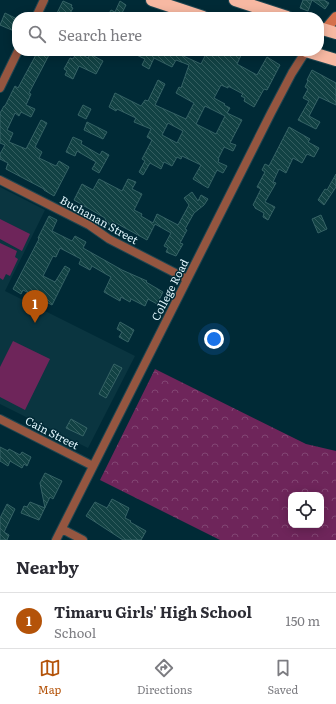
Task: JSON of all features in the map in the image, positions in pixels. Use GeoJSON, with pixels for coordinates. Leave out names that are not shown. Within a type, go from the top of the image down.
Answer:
{"type":"FeatureCollection","features":[{"type":"Feature","properties":{"kind":"highway"},"geometry":{"type":"LineString","coordinates":[[152,0],[188,12]]}},
{"type":"Feature","properties":{"kind":"highway"},"geometry":{"type":"LineString","coordinates":[[235,0],[272,12]]}},
{"type":"Feature","properties":{"kind":"highway"},"geometry":{"type":"LineString","coordinates":[[323,56],[336,60]]}},
{"type":"Feature","properties":{"kind":"street"},"geometry":{"type":"LineString","coordinates":[[38,12],[44,0]]}},
{"type":"Feature","properties":{"kind":"street"},"geometry":{"type":"LineString","coordinates":[[325,32],[336,17]]}},
{"type":"Feature","properties":{"kind":"street"},"geometry":{"type":"LineString","coordinates":[[0,88],[16,56]]}},
{"type":"Feature","properties":{"kind":"street","name":"College Road"},"geometry":{"type":"LineString","coordinates":[[56,540],[274,106],[303,56]]}},
{"type":"Feature","properties":{"kind":"street","name":"Buchanan Street"},"geometry":{"type":"LineString","coordinates":[[0,180],[89,225],[109,239],[187,279]]}},
{"type":"Feature","properties":{"kind":"street","name":"Cain Street"},"geometry":{"type":"LineString","coordinates":[[0,420],[93,466]]}},
{"type":"Feature","properties":{"kind":"street"},"geometry":{"type":"LineString","coordinates":[[62,529],[83,540]]}},
{"type":"Feature","properties":{"kind":"shaded area"},"geometry":{"type":"Polygon","coordinates":[[[0,187],[45,210],[5,291],[135,356],[88,448],[0,404],[0,187]]]}},
{"type":"Feature","properties":{"kind":"green space"},"geometry":{"type":"Polygon","coordinates":[[[0,219],[30,234],[22,251],[0,239],[0,219]]]}},
{"type":"Feature","properties":{"kind":"green space"},"geometry":{"type":"Polygon","coordinates":[[[0,243],[17,251],[15,257],[18,259],[10,276],[6,274],[3,280],[0,278],[0,243]]]}},
{"type":"Feature","properties":{"kind":"green space"},"geometry":{"type":"Polygon","coordinates":[[[13,341],[50,359],[25,410],[0,397],[0,367],[13,341]]]}},
{"type":"Feature","properties":{"kind":"green space"},"geometry":{"type":"Polygon","coordinates":[[[155,369],[306,444],[336,451],[336,540],[220,540],[100,480],[155,369]]]}},
{"type":"Feature","properties":{"kind":"building"},"geometry":{"type":"Polygon","coordinates":[[[303,0],[312,0],[308,11],[300,8],[303,0]]]}},
{"type":"Feature","properties":{"kind":"building"},"geometry":{"type":"Polygon","coordinates":[[[312,0],[324,0],[329,3],[325,9],[312,0]]]}},
{"type":"Feature","properties":{"kind":"building"},"geometry":{"type":"Polygon","coordinates":[[[63,1],[72,5],[71,7],[73,8],[71,12],[58,12],[63,1]]]}},
{"type":"Feature","properties":{"kind":"building"},"geometry":{"type":"Polygon","coordinates":[[[120,1],[126,5],[122,12],[115,12],[120,1]]]}},
{"type":"Feature","properties":{"kind":"building"},"geometry":{"type":"Polygon","coordinates":[[[5,13],[12,16],[12,30],[0,25],[5,13]]]}},
{"type":"Feature","properties":{"kind":"building"},"geometry":{"type":"Polygon","coordinates":[[[35,56],[48,56],[29,93],[31,94],[26,105],[35,109],[31,117],[21,112],[19,116],[15,113],[7,130],[13,133],[9,142],[26,149],[41,120],[47,123],[35,147],[42,152],[39,158],[56,166],[59,161],[69,167],[54,196],[6,169],[8,163],[0,159],[0,154],[5,145],[0,143],[0,113],[15,86],[18,88],[35,56]]]}},
{"type":"Feature","properties":{"kind":"building"},"geometry":{"type":"Polygon","coordinates":[[[75,56],[84,56],[88,58],[89,56],[94,56],[103,61],[96,74],[79,66],[73,79],[65,75],[67,71],[64,69],[70,58],[73,59],[75,56]]]}},
{"type":"Feature","properties":{"kind":"building"},"geometry":{"type":"Polygon","coordinates":[[[139,56],[183,56],[201,64],[205,56],[241,56],[237,64],[257,75],[267,57],[280,65],[267,90],[264,89],[254,107],[244,101],[245,98],[241,96],[243,94],[228,86],[228,88],[221,85],[214,98],[230,108],[227,113],[242,120],[230,143],[236,145],[233,151],[224,147],[218,159],[218,162],[227,166],[223,173],[217,170],[208,188],[193,179],[201,165],[182,156],[181,159],[177,157],[172,166],[164,162],[161,169],[150,163],[143,175],[139,172],[145,161],[142,159],[152,140],[147,137],[151,129],[134,122],[136,118],[109,107],[115,93],[141,106],[145,100],[148,101],[158,80],[165,84],[155,105],[186,119],[194,103],[176,93],[179,87],[181,88],[189,65],[176,60],[172,67],[154,58],[149,69],[142,65],[145,59],[139,56]],[[205,106],[196,124],[216,134],[225,116],[205,106]],[[168,123],[162,135],[177,143],[183,131],[168,123]]]}},
{"type":"Feature","properties":{"kind":"building"},"geometry":{"type":"Polygon","coordinates":[[[312,70],[336,83],[336,105],[319,97],[309,116],[320,122],[316,129],[298,120],[309,101],[303,98],[308,89],[305,87],[312,70]]]}},
{"type":"Feature","properties":{"kind":"building"},"geometry":{"type":"Polygon","coordinates":[[[83,105],[91,109],[86,119],[78,115],[83,105]]]}},
{"type":"Feature","properties":{"kind":"building"},"geometry":{"type":"Polygon","coordinates":[[[87,122],[107,132],[103,139],[84,130],[87,122]]]}},
{"type":"Feature","properties":{"kind":"building"},"geometry":{"type":"Polygon","coordinates":[[[289,127],[310,139],[308,142],[319,148],[314,157],[307,154],[302,163],[293,158],[286,173],[279,169],[273,182],[276,183],[265,202],[275,207],[268,220],[263,217],[264,213],[255,208],[253,205],[261,189],[257,187],[265,172],[262,170],[265,164],[269,166],[289,127]]]}},
{"type":"Feature","properties":{"kind":"building"},"geometry":{"type":"Polygon","coordinates":[[[73,137],[82,141],[81,144],[100,155],[102,151],[109,155],[99,173],[92,169],[96,162],[77,151],[75,156],[66,152],[73,137]]]}},
{"type":"Feature","properties":{"kind":"building"},"geometry":{"type":"Polygon","coordinates":[[[336,174],[336,187],[324,205],[318,200],[325,189],[327,190],[336,174]]]}},
{"type":"Feature","properties":{"kind":"building"},"geometry":{"type":"Polygon","coordinates":[[[99,179],[122,191],[128,179],[136,182],[132,189],[142,194],[134,210],[142,214],[141,216],[153,223],[157,214],[178,225],[189,205],[184,198],[192,192],[198,201],[201,195],[208,199],[204,205],[194,213],[185,229],[187,230],[180,243],[183,244],[176,256],[166,252],[168,248],[164,246],[171,233],[155,224],[147,240],[116,223],[114,227],[105,222],[105,218],[74,200],[82,184],[93,190],[99,179]]]}},
{"type":"Feature","properties":{"kind":"building"},"geometry":{"type":"Polygon","coordinates":[[[321,215],[327,229],[318,233],[312,219],[321,215]]]}},
{"type":"Feature","properties":{"kind":"building"},"geometry":{"type":"Polygon","coordinates":[[[49,216],[57,220],[52,231],[72,241],[75,236],[86,242],[83,248],[122,270],[147,281],[146,282],[163,292],[157,304],[148,299],[145,306],[131,299],[130,302],[121,297],[120,301],[104,292],[111,277],[92,266],[90,270],[79,264],[81,259],[60,248],[56,257],[53,256],[43,276],[55,282],[65,266],[70,269],[52,305],[23,290],[21,294],[13,289],[39,239],[38,238],[49,216]]]}},
{"type":"Feature","properties":{"kind":"building"},"geometry":{"type":"Polygon","coordinates":[[[120,322],[134,330],[128,342],[119,337],[122,332],[117,329],[120,322]]]}},
{"type":"Feature","properties":{"kind":"building"},"geometry":{"type":"Polygon","coordinates":[[[114,364],[122,368],[106,398],[99,394],[114,364]]]}},
{"type":"Feature","properties":{"kind":"building"},"geometry":{"type":"Polygon","coordinates":[[[71,419],[87,428],[83,436],[66,428],[71,419]]]}},
{"type":"Feature","properties":{"kind":"building"},"geometry":{"type":"Polygon","coordinates":[[[0,447],[8,451],[9,449],[20,455],[22,452],[31,457],[27,466],[24,464],[22,468],[10,461],[8,466],[0,461],[0,447]]]}},
{"type":"Feature","properties":{"kind":"building"},"geometry":{"type":"Polygon","coordinates":[[[45,473],[62,481],[53,499],[50,497],[45,508],[40,483],[45,473]]]}},
{"type":"Feature","properties":{"kind":"building"},"geometry":{"type":"Polygon","coordinates":[[[112,499],[129,508],[125,518],[146,531],[141,540],[123,540],[86,516],[95,502],[107,508],[112,499]]]}},
{"type":"Feature","properties":{"kind":"building"},"geometry":{"type":"Polygon","coordinates":[[[30,502],[45,508],[39,520],[21,513],[24,506],[27,507],[30,502]]]}},
{"type":"Feature","properties":{"kind":"building"},"geometry":{"type":"Polygon","coordinates":[[[7,504],[15,509],[4,532],[9,535],[7,540],[0,540],[0,518],[7,504]]]}},
{"type":"Feature","properties":{"kind":"place","name":"Timaru Girls' High School"},"geometry":{"type":"Point","coordinates":[35,323]}}]}
